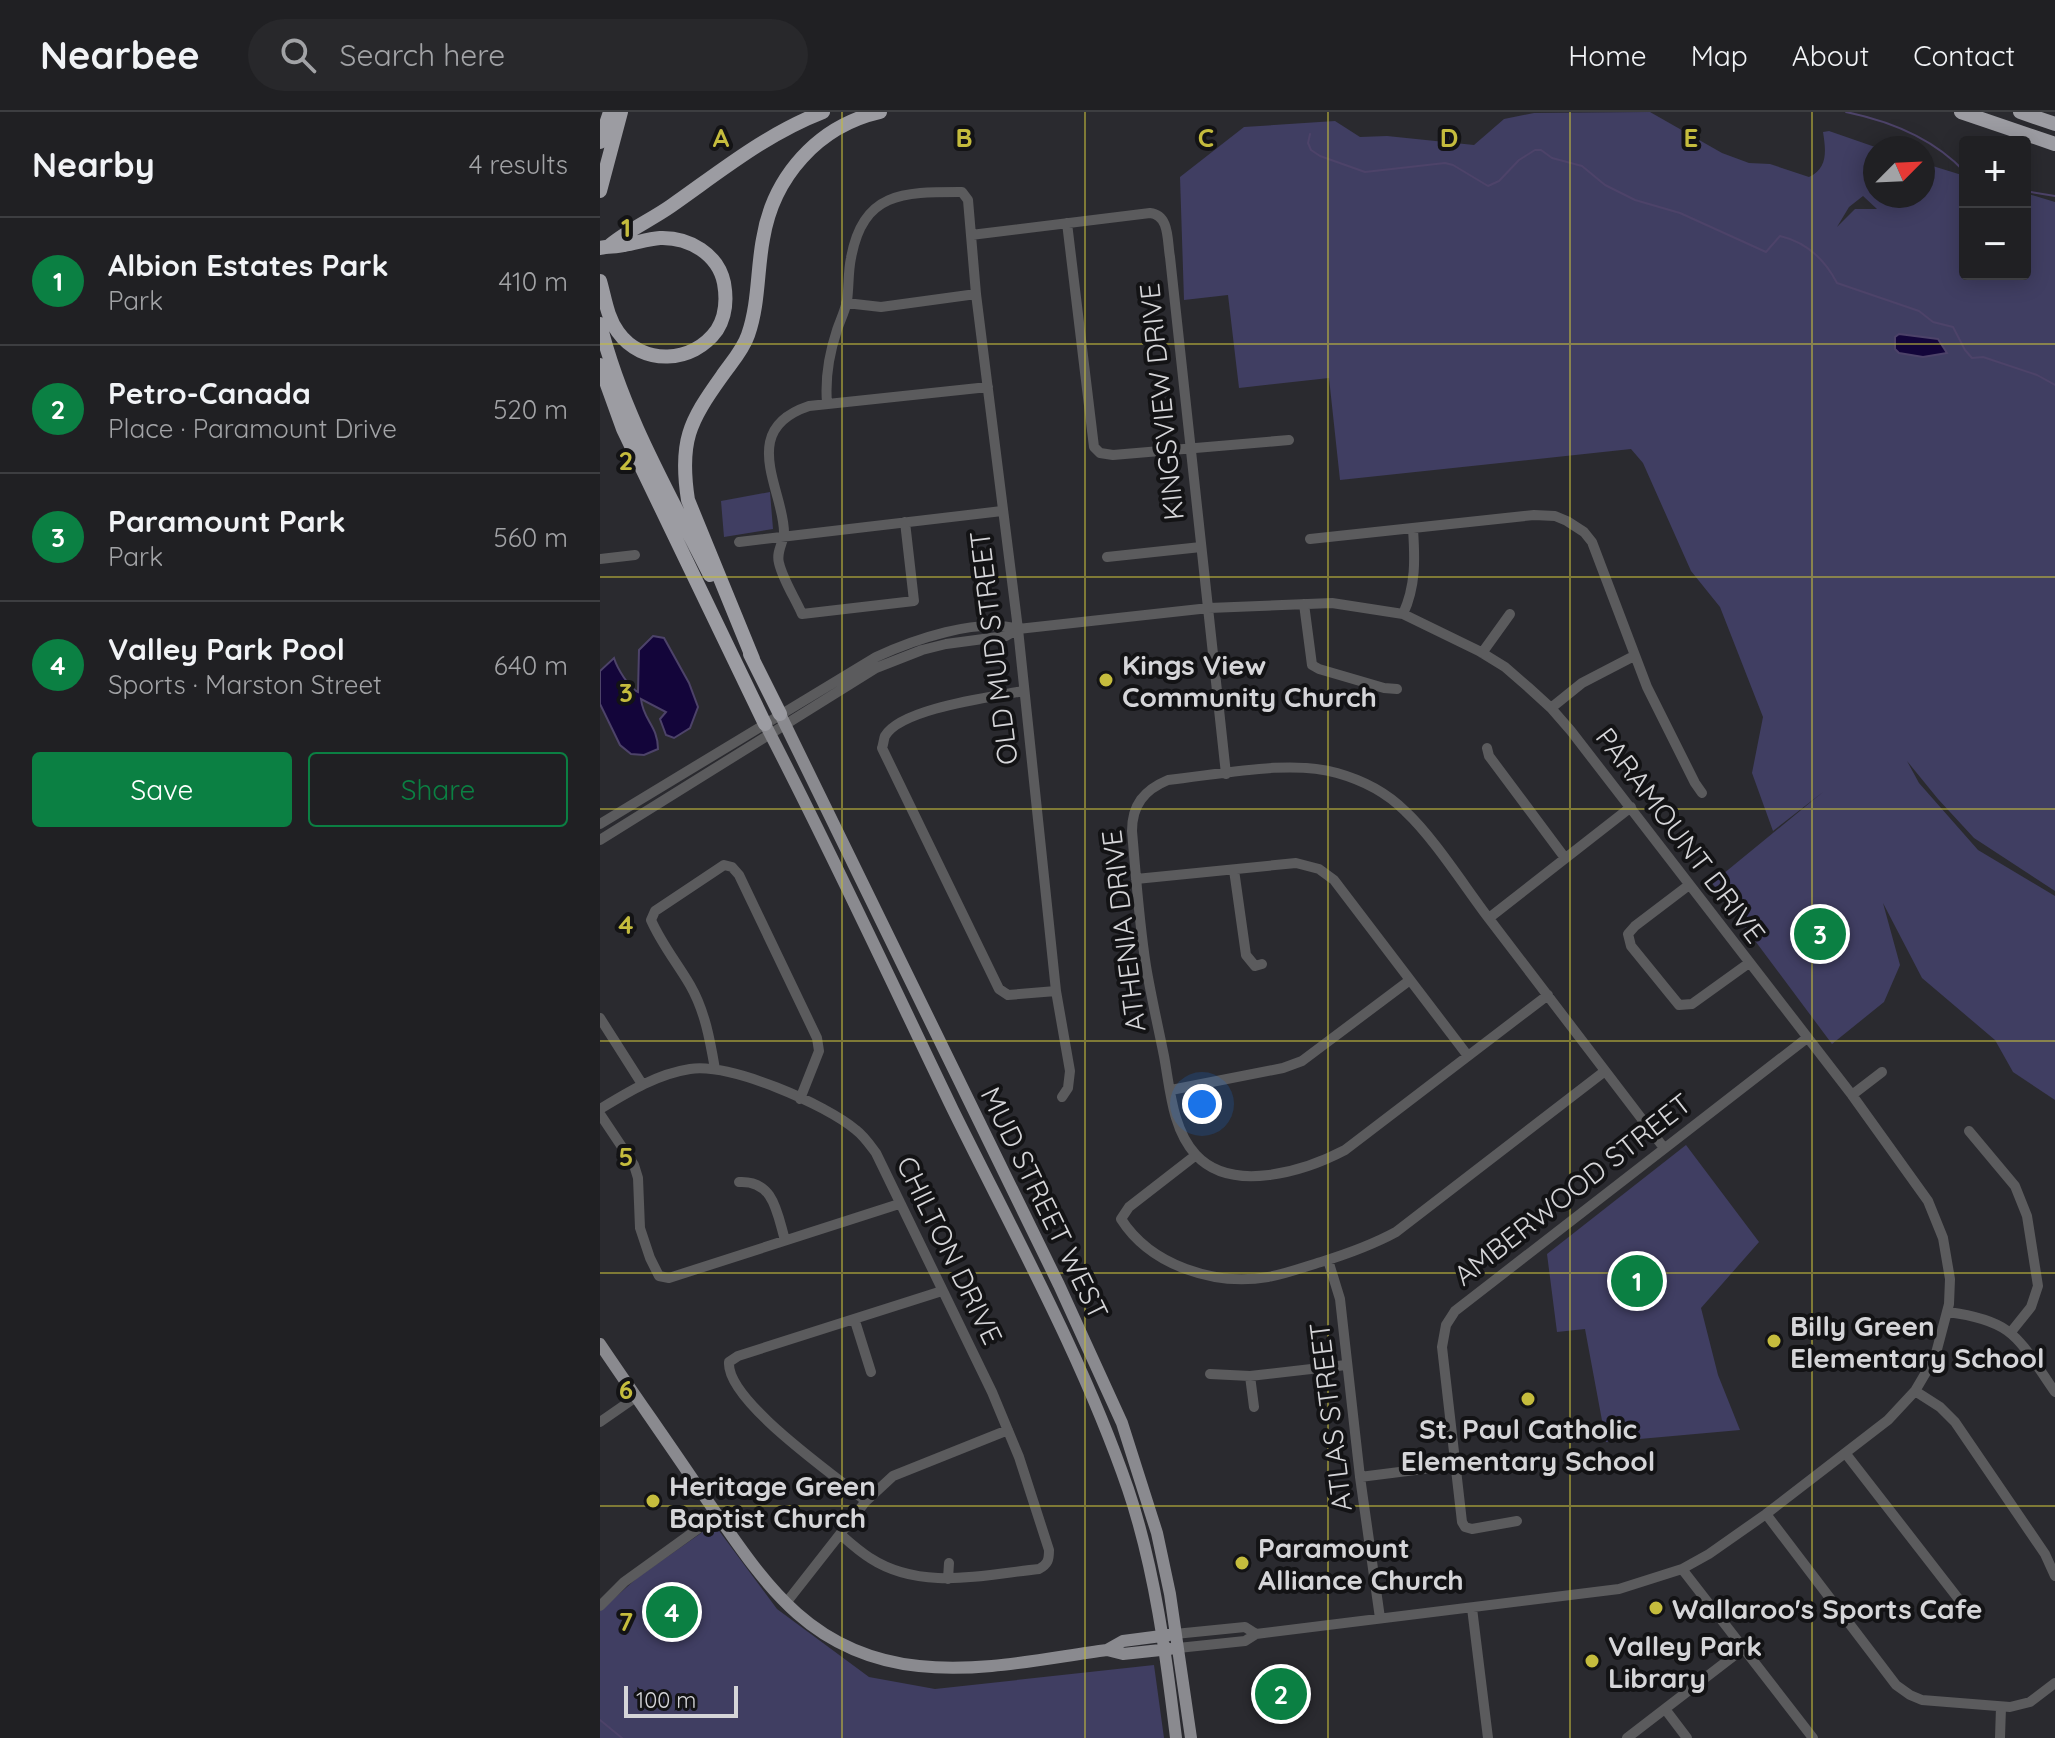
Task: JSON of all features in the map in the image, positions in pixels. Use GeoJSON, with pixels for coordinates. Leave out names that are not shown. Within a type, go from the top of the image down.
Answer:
{"type":"FeatureCollection","features":[{"type":"Feature","properties":{"kind":"highway"},"geometry":{"type":"LineString","coordinates":[[600,142],[610,112]]}},
{"type":"Feature","properties":{"kind":"highway"},"geometry":{"type":"LineString","coordinates":[[600,191],[621,112]]}},
{"type":"Feature","properties":{"kind":"highway"},"geometry":{"type":"LineString","coordinates":[[604,247],[664,211],[758,143],[794,123],[823,112]]}},
{"type":"Feature","properties":{"kind":"highway"},"geometry":{"type":"LineString","coordinates":[[753,659],[688,500],[685,445],[689,428],[700,408],[739,352],[749,331],[766,220],[782,184],[802,156],[818,142],[847,124],[880,112]]}},
{"type":"Feature","properties":{"kind":"highway"},"geometry":{"type":"LineString","coordinates":[[1961,112],[2055,144]]}},
{"type":"Feature","properties":{"kind":"highway"},"geometry":{"type":"LineString","coordinates":[[2020,112],[2055,124]]}},
{"type":"Feature","properties":{"kind":"highway"},"geometry":{"type":"LineString","coordinates":[[600,281],[612,324],[626,342],[645,354],[674,356],[699,347],[718,329],[725,312],[722,275],[708,254],[699,247],[661,238],[604,247]]}},
{"type":"Feature","properties":{"kind":"highway"},"geometry":{"type":"LineString","coordinates":[[600,324],[620,390],[638,431],[783,719]]}},
{"type":"Feature","properties":{"kind":"highway"},"geometry":{"type":"LineString","coordinates":[[600,365],[623,429],[767,729]]}},
{"type":"Feature","properties":{"kind":"main road","name":"MUD STREET WEST"},"geometry":{"type":"LineString","coordinates":[[783,719],[1104,1381],[1137,1465],[1157,1533],[1170,1642],[1176,1738]]}},
{"type":"Feature","properties":{"kind":"main road","name":"MUD STREET WEST"},"geometry":{"type":"LineString","coordinates":[[767,729],[1089,1390],[1129,1491],[1170,1642],[1191,1738]]}},
{"type":"Feature","properties":{"kind":"main road","name":"PARAMOUNT DRIVE"},"geometry":{"type":"LineString","coordinates":[[600,1344],[763,1580],[827,1636],[866,1655],[920,1666],[986,1666],[1107,1650],[1123,1654],[1170,1642]]}},
{"type":"Feature","properties":{"kind":"street","name":"OLD MUD STREET"},"geometry":{"type":"LineString","coordinates":[[846,303],[856,237],[875,206],[893,197],[911,194],[962,192],[968,200],[976,294],[1018,629],[1056,991],[1070,1071],[1068,1088],[1062,1097]]}},
{"type":"Feature","properties":{"kind":"street","name":"KINGSVIEW DRIVE"},"geometry":{"type":"LineString","coordinates":[[971,235],[1150,213],[1158,214],[1164,220],[1226,774]]}},
{"type":"Feature","properties":{"kind":"street"},"geometry":{"type":"LineString","coordinates":[[1067,223],[1094,447],[1100,453],[1113,455],[1289,440]]}},
{"type":"Feature","properties":{"kind":"street"},"geometry":{"type":"LineString","coordinates":[[827,403],[829,358],[846,303],[881,307],[976,294]]}},
{"type":"Feature","properties":{"kind":"street"},"geometry":{"type":"LineString","coordinates":[[905,522],[914,601],[802,614],[779,564],[778,552],[784,536],[770,461],[770,441],[783,419],[795,410],[827,403],[988,387]]}},
{"type":"Feature","properties":{"kind":"street"},"geometry":{"type":"LineString","coordinates":[[739,542],[1002,511]]}},
{"type":"Feature","properties":{"kind":"street"},"geometry":{"type":"LineString","coordinates":[[1310,539],[1534,515],[1555,516],[1573,524],[1592,542],[1634,656],[1660,714],[1702,793]]}},
{"type":"Feature","properties":{"kind":"street"},"geometry":{"type":"LineString","coordinates":[[1403,614],[1416,565],[1413,529]]}},
{"type":"Feature","properties":{"kind":"street"},"geometry":{"type":"LineString","coordinates":[[1107,557],[1201,547]]}},
{"type":"Feature","properties":{"kind":"street"},"geometry":{"type":"LineString","coordinates":[[600,559],[635,555]]}},
{"type":"Feature","properties":{"kind":"street","name":"PARAMOUNT DRIVE"},"geometry":{"type":"LineString","coordinates":[[767,729],[853,669],[895,648],[953,631],[1003,625],[1018,629],[1209,608],[1304,604],[1332,603],[1403,614],[1505,667],[1551,708],[1852,1095],[1928,1201],[1937,1220],[1950,1279],[1948,1312],[1935,1357],[1915,1391],[1888,1420],[1846,1454],[1766,1514],[1682,1569],[1619,1589],[1256,1634],[1245,1641],[1170,1642]]}},
{"type":"Feature","properties":{"kind":"street"},"geometry":{"type":"LineString","coordinates":[[1304,604],[1312,665],[1397,689]]}},
{"type":"Feature","properties":{"kind":"street"},"geometry":{"type":"LineString","coordinates":[[1482,653],[1510,614]]}},
{"type":"Feature","properties":{"kind":"street"},"geometry":{"type":"LineString","coordinates":[[1551,708],[1582,683],[1634,656]]}},
{"type":"Feature","properties":{"kind":"street"},"geometry":{"type":"LineString","coordinates":[[1023,691],[953,704],[917,715],[893,728],[884,737],[882,748],[999,989],[1008,995],[1056,991]]}},
{"type":"Feature","properties":{"kind":"street"},"geometry":{"type":"LineString","coordinates":[[600,824],[767,729]]}},
{"type":"Feature","properties":{"kind":"street"},"geometry":{"type":"LineString","coordinates":[[600,840],[667,800],[767,729]]}},
{"type":"Feature","properties":{"kind":"street"},"geometry":{"type":"LineString","coordinates":[[1487,748],[1489,756],[1565,858]]}},
{"type":"Feature","properties":{"kind":"street","name":"ATHENIA DRIVE"},"geometry":{"type":"LineString","coordinates":[[1196,1155],[1177,1123],[1146,966],[1132,818],[1142,796],[1153,786],[1168,780],[1313,768],[1347,776],[1375,788],[1413,819],[1664,1148]]}},
{"type":"Feature","properties":{"kind":"street"},"geometry":{"type":"LineString","coordinates":[[1489,918],[1631,807]]}},
{"type":"Feature","properties":{"kind":"street"},"geometry":{"type":"LineString","coordinates":[[1136,879],[1296,863],[1319,869],[1334,880],[1468,1056]]}},
{"type":"Feature","properties":{"kind":"street"},"geometry":{"type":"LineString","coordinates":[[715,1069],[708,1030],[696,998],[651,920],[655,911],[724,865],[732,867],[739,875],[817,1038],[819,1051],[800,1099]]}},
{"type":"Feature","properties":{"kind":"street"},"geometry":{"type":"LineString","coordinates":[[1234,870],[1246,955],[1255,966],[1262,964]]}},
{"type":"Feature","properties":{"kind":"street"},"geometry":{"type":"LineString","coordinates":[[1689,885],[1635,926],[1628,934],[1631,946],[1679,1005],[1692,1004],[1749,963]]}},
{"type":"Feature","properties":{"kind":"street"},"geometry":{"type":"LineString","coordinates":[[1171,1090],[1283,1068],[1302,1061],[1410,980]]}},
{"type":"Feature","properties":{"kind":"street"},"geometry":{"type":"LineString","coordinates":[[1548,995],[1331,1158],[1265,1177],[1250,1178],[1220,1171],[1196,1155],[1129,1207],[1121,1219],[1152,1252],[1192,1272],[1217,1277],[1269,1277],[1328,1260],[1372,1245],[1396,1232],[1605,1071]]}},
{"type":"Feature","properties":{"kind":"street"},"geometry":{"type":"LineString","coordinates":[[600,1018],[642,1084]]}},
{"type":"Feature","properties":{"kind":"street","name":"AMBERWOOD STREET"},"geometry":{"type":"LineString","coordinates":[[1517,1521],[1472,1529],[1462,1522],[1442,1347],[1446,1325],[1455,1311],[1807,1038]]}},
{"type":"Feature","properties":{"kind":"street","name":"CHILTON DRIVE"},"geometry":{"type":"LineString","coordinates":[[600,1112],[642,1084],[666,1074],[692,1068],[715,1069],[750,1077],[842,1119],[859,1131],[876,1153],[992,1392],[1045,1537],[1049,1560],[1039,1569],[948,1579],[918,1578],[870,1559],[841,1535]]}},
{"type":"Feature","properties":{"kind":"street"},"geometry":{"type":"LineString","coordinates":[[1852,1095],[1882,1072]]}},
{"type":"Feature","properties":{"kind":"street"},"geometry":{"type":"LineString","coordinates":[[600,1112],[634,1165],[638,1178],[640,1228],[659,1276],[669,1278],[899,1204]]}},
{"type":"Feature","properties":{"kind":"street"},"geometry":{"type":"LineString","coordinates":[[1969,1131],[2015,1186],[2027,1216],[2038,1286],[2031,1307],[2011,1332]]}},
{"type":"Feature","properties":{"kind":"street"},"geometry":{"type":"LineString","coordinates":[[739,1182],[751,1182],[763,1187],[772,1197],[785,1240]]}},
{"type":"Feature","properties":{"kind":"street","name":"ATLAS STREET"},"geometry":{"type":"LineString","coordinates":[[1328,1260],[1340,1299],[1380,1618]]}},
{"type":"Feature","properties":{"kind":"street"},"geometry":{"type":"LineString","coordinates":[[866,1501],[753,1408],[729,1370],[729,1362],[738,1356],[942,1291]]}},
{"type":"Feature","properties":{"kind":"street"},"geometry":{"type":"LineString","coordinates":[[1948,1312],[1990,1319],[2011,1332],[2055,1392]]}},
{"type":"Feature","properties":{"kind":"street"},"geometry":{"type":"LineString","coordinates":[[855,1321],[871,1372]]}},
{"type":"Feature","properties":{"kind":"street"},"geometry":{"type":"LineString","coordinates":[[1210,1374],[1250,1376],[1346,1365]]}},
{"type":"Feature","properties":{"kind":"street"},"geometry":{"type":"LineString","coordinates":[[1250,1376],[1254,1407]]}},
{"type":"Feature","properties":{"kind":"street"},"geometry":{"type":"LineString","coordinates":[[1915,1391],[1940,1407],[1955,1422],[2045,1554],[2055,1576]]}},
{"type":"Feature","properties":{"kind":"street"},"geometry":{"type":"LineString","coordinates":[[600,1422],[636,1397]]}},
{"type":"Feature","properties":{"kind":"street"},"geometry":{"type":"LineString","coordinates":[[786,1603],[866,1501],[893,1476],[1008,1430]]}},
{"type":"Feature","properties":{"kind":"street"},"geometry":{"type":"LineString","coordinates":[[1846,1454],[1964,1606]]}},
{"type":"Feature","properties":{"kind":"street"},"geometry":{"type":"LineString","coordinates":[[1360,1477],[1455,1465]]}},
{"type":"Feature","properties":{"kind":"street"},"geometry":{"type":"LineString","coordinates":[[1766,1514],[1896,1685],[1906,1693],[1934,1702],[2018,1706],[2030,1702],[2055,1683]]}},
{"type":"Feature","properties":{"kind":"street"},"geometry":{"type":"LineString","coordinates":[[600,1606],[624,1582],[717,1515]]}},
{"type":"Feature","properties":{"kind":"street"},"geometry":{"type":"LineString","coordinates":[[948,1579],[949,1563]]}},
{"type":"Feature","properties":{"kind":"street"},"geometry":{"type":"LineString","coordinates":[[1682,1569],[1813,1738]]}},
{"type":"Feature","properties":{"kind":"street"},"geometry":{"type":"LineString","coordinates":[[1472,1608],[1488,1738]]}},
{"type":"Feature","properties":{"kind":"street"},"geometry":{"type":"LineString","coordinates":[[1627,1738],[1744,1648]]}},
{"type":"Feature","properties":{"kind":"street"},"geometry":{"type":"LineString","coordinates":[[2000,1738],[2001,1707]]}},
{"type":"Feature","properties":{"kind":"street"},"geometry":{"type":"LineString","coordinates":[[1665,1709],[1687,1738]]}},
{"type":"Feature","properties":{"kind":"shaded area"},"geometry":{"type":"Polygon","coordinates":[[[1650,112],[1722,153],[1749,163],[1770,164],[1809,177],[1823,164],[1823,132],[1829,131],[1863,143],[1863,196],[1849,207],[1837,227],[1855,209],[1935,208],[1935,167],[1959,174],[1959,280],[2031,280],[2031,195],[2055,202],[2055,891],[1974,838],[1907,761],[1919,783],[1978,850],[2055,896],[2055,1100],[2013,1072],[1995,1040],[1922,978],[1883,903],[1900,965],[1884,1002],[1832,1044],[1712,883],[1823,792],[1773,831],[1752,773],[1763,717],[1720,607],[1691,571],[1643,463],[1631,449],[1340,480],[1329,378],[1239,388],[1228,295],[1184,300],[1180,177],[1244,127],[1335,121],[1360,137],[1387,136],[1474,145],[1504,119],[1534,113],[1650,112]]]}},
{"type":"Feature","properties":{"kind":"shaded area"},"geometry":{"type":"Polygon","coordinates":[[[1899,334],[1938,339],[1947,353],[1923,357],[1899,353],[1895,349],[1895,337],[1899,334]]]}},
{"type":"Feature","properties":{"kind":"shaded area"},"geometry":{"type":"Polygon","coordinates":[[[770,492],[773,529],[724,537],[721,501],[770,492]]]}},
{"type":"Feature","properties":{"kind":"shaded area"},"geometry":{"type":"Polygon","coordinates":[[[653,636],[664,638],[689,683],[698,707],[690,728],[674,738],[666,735],[660,719],[666,712],[641,699],[656,734],[658,749],[644,755],[631,754],[620,745],[600,704],[600,671],[614,658],[624,677],[638,692],[639,650],[653,636]]]}},
{"type":"Feature","properties":{"kind":"shaded area"},"geometry":{"type":"Polygon","coordinates":[[[1686,1145],[1759,1242],[1701,1308],[1718,1375],[1740,1430],[1606,1442],[1585,1329],[1557,1332],[1547,1254],[1686,1145]]]}},
{"type":"Feature","properties":{"kind":"shaded area"},"geometry":{"type":"Polygon","coordinates":[[[714,1524],[777,1609],[869,1677],[935,1689],[1154,1665],[1164,1738],[600,1738],[600,1611],[637,1578],[714,1524]]]}},
{"type":"Feature","properties":{"kind":"waterway"},"geometry":{"type":"LineString","coordinates":[[1846,112],[1910,133],[1940,150],[1959,166]]}},
{"type":"Feature","properties":{"kind":"waterway"},"geometry":{"type":"LineString","coordinates":[[1310,134],[1308,143],[1311,150],[1365,172],[1445,163],[1488,186],[1499,181],[1519,160],[1535,150],[1541,150],[1552,158],[1582,166],[1605,185],[1635,200],[1680,213],[1766,252],[1780,236],[1798,243],[1821,260],[1837,283],[1919,311],[1933,322],[1953,327],[1972,358],[1983,357],[2037,375],[2055,385]]}},
{"type":"Feature","properties":{"kind":"waterway"},"geometry":{"type":"LineString","coordinates":[[2031,192],[2055,196]]}},
{"type":"Feature","properties":{"kind":"waterway"},"geometry":{"type":"LineString","coordinates":[[600,1720],[622,1738]]}},
{"type":"Feature","properties":{"kind":"place","name":"Kings View Community Church"},"geometry":{"type":"Point","coordinates":[1106,680]}},
{"type":"Feature","properties":{"kind":"place","name":"Paramount Park"},"geometry":{"type":"Point","coordinates":[1820,934]}},
{"type":"Feature","properties":{"kind":"place","name":"Albion Estates Park"},"geometry":{"type":"Point","coordinates":[1637,1281]}},
{"type":"Feature","properties":{"kind":"place","name":"Billy Green Elementary School"},"geometry":{"type":"Point","coordinates":[1774,1341]}},
{"type":"Feature","properties":{"kind":"place","name":"St. Paul Catholic Elementary School"},"geometry":{"type":"Point","coordinates":[1528,1399]}},
{"type":"Feature","properties":{"kind":"place","name":"Heritage Green Baptist Church"},"geometry":{"type":"Point","coordinates":[653,1501]}},
{"type":"Feature","properties":{"kind":"place","name":"Paramount Alliance Church"},"geometry":{"type":"Point","coordinates":[1242,1563]}},
{"type":"Feature","properties":{"kind":"place","name":"Wallaroo's Sports Cafe"},"geometry":{"type":"Point","coordinates":[1656,1608]}},
{"type":"Feature","properties":{"kind":"place","name":"Valley Park Pool"},"geometry":{"type":"Point","coordinates":[672,1612]}},
{"type":"Feature","properties":{"kind":"place","name":"Valley Park Library"},"geometry":{"type":"Point","coordinates":[1592,1661]}},
{"type":"Feature","properties":{"kind":"place","name":"Petro-Canada"},"geometry":{"type":"Point","coordinates":[1281,1694]}}]}
